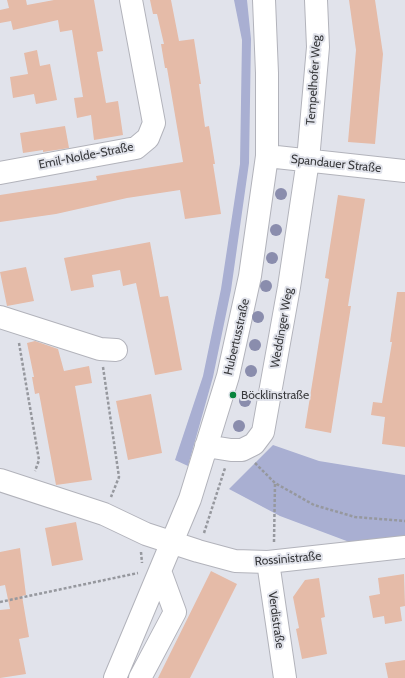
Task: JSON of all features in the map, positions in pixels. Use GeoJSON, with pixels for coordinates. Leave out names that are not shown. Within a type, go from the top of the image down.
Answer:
{"type":"FeatureCollection","features":[{"type":"Feature","properties":{"kind":"street","name":"Emil-Nolde-Straße"},"geometry":{"type":"LineString","coordinates":[[0,173],[136,148],[148,138],[154,123],[132,0]]}},
{"type":"Feature","properties":{"kind":"street","name":"Hubertusstraße"},"geometry":{"type":"LineString","coordinates":[[115,678],[160,571],[174,542],[190,499],[228,376],[250,276],[267,156],[268,74],[264,0]]}},
{"type":"Feature","properties":{"kind":"street","name":"Tempelhofer Weg"},"geometry":{"type":"LineString","coordinates":[[308,160],[318,47],[316,0]]}},
{"type":"Feature","properties":{"kind":"street","name":"Spandauer Straße"},"geometry":{"type":"LineString","coordinates":[[267,156],[405,171]]}},
{"type":"Feature","properties":{"kind":"street","name":"Weddinger Weg"},"geometry":{"type":"LineString","coordinates":[[237,450],[254,444],[263,432],[289,287],[308,160]]}},
{"type":"Feature","properties":{"kind":"street"},"geometry":{"type":"LineString","coordinates":[[8,320],[108,349]]}},
{"type":"Feature","properties":{"kind":"street"},"geometry":{"type":"LineString","coordinates":[[206,446],[237,450]]}},
{"type":"Feature","properties":{"kind":"street"},"geometry":{"type":"LineString","coordinates":[[0,480],[104,514],[146,534],[174,542]]}},
{"type":"Feature","properties":{"kind":"street","name":"Rossinistraße"},"geometry":{"type":"LineString","coordinates":[[174,542],[198,552],[235,561],[268,562],[405,547]]}},
{"type":"Feature","properties":{"kind":"street","name":"Verdistraße"},"geometry":{"type":"LineString","coordinates":[[268,562],[285,678]]}},
{"type":"Feature","properties":{"kind":"street"},"geometry":{"type":"LineString","coordinates":[[140,678],[175,612],[160,571]]}},
{"type":"Feature","properties":{"kind":"path"},"geometry":{"type":"LineString","coordinates":[[8,320],[39,460],[28,489]]}},
{"type":"Feature","properties":{"kind":"path"},"geometry":{"type":"LineString","coordinates":[[104,514],[119,477],[108,349]]}},
{"type":"Feature","properties":{"kind":"path"},"geometry":{"type":"LineString","coordinates":[[198,552],[237,450],[275,483],[314,505],[337,513],[381,520],[405,521]]}},
{"type":"Feature","properties":{"kind":"path"},"geometry":{"type":"LineString","coordinates":[[268,562],[273,552],[275,483]]}},
{"type":"Feature","properties":{"kind":"path"},"geometry":{"type":"LineString","coordinates":[[0,602],[143,572],[160,571]]}},
{"type":"Feature","properties":{"kind":"shaded area"},"geometry":{"type":"Polygon","coordinates":[[[234,0],[247,0],[251,39],[249,163],[231,290],[213,377],[188,466],[175,460],[203,376],[221,289],[240,164],[242,40],[234,0]]]}},
{"type":"Feature","properties":{"kind":"shaded area"},"geometry":{"type":"Polygon","coordinates":[[[273,445],[319,461],[405,475],[405,544],[360,546],[280,516],[229,489],[273,445]]]}},
{"type":"Feature","properties":{"kind":"building"},"geometry":{"type":"Polygon","coordinates":[[[7,0],[26,0],[27,5],[54,0],[94,0],[103,51],[97,52],[106,103],[118,101],[123,135],[94,140],[91,115],[77,118],[74,98],[83,97],[72,30],[60,32],[58,20],[13,30],[11,21],[0,23],[0,10],[9,8],[7,0]]]}},
{"type":"Feature","properties":{"kind":"building"},"geometry":{"type":"Polygon","coordinates":[[[150,0],[171,0],[179,41],[194,39],[201,84],[199,84],[205,127],[209,126],[221,214],[185,219],[180,190],[127,198],[56,214],[0,222],[0,195],[97,180],[96,176],[183,162],[167,68],[165,68],[161,44],[164,44],[157,14],[153,14],[150,0]]]}},
{"type":"Feature","properties":{"kind":"building"},"geometry":{"type":"Polygon","coordinates":[[[349,0],[375,0],[383,54],[375,144],[348,142],[356,50],[349,0]]]}},
{"type":"Feature","properties":{"kind":"building"},"geometry":{"type":"Polygon","coordinates":[[[37,50],[40,66],[50,64],[57,100],[36,104],[34,94],[13,98],[10,77],[28,74],[24,53],[37,50]]]}},
{"type":"Feature","properties":{"kind":"building"},"geometry":{"type":"Polygon","coordinates":[[[65,126],[69,148],[23,153],[20,133],[65,126]]]}},
{"type":"Feature","properties":{"kind":"building"},"geometry":{"type":"Polygon","coordinates":[[[338,195],[365,199],[348,306],[351,306],[331,433],[305,428],[329,279],[325,278],[338,195]]]}},
{"type":"Feature","properties":{"kind":"building"},"geometry":{"type":"Polygon","coordinates":[[[150,242],[160,297],[168,296],[182,370],[155,375],[136,283],[123,286],[120,270],[92,275],[94,287],[71,291],[64,258],[150,242]]]}},
{"type":"Feature","properties":{"kind":"building"},"geometry":{"type":"Polygon","coordinates":[[[26,267],[34,301],[7,306],[0,272],[26,267]]]}},
{"type":"Feature","properties":{"kind":"building"},"geometry":{"type":"Polygon","coordinates":[[[397,292],[405,292],[405,447],[382,444],[385,417],[371,415],[373,402],[382,403],[392,342],[390,342],[397,292]]]}},
{"type":"Feature","properties":{"kind":"building"},"geometry":{"type":"Polygon","coordinates":[[[35,341],[58,349],[64,371],[89,366],[92,383],[75,386],[92,480],[56,485],[39,393],[35,394],[32,377],[34,377],[27,343],[35,341]]]}},
{"type":"Feature","properties":{"kind":"building"},"geometry":{"type":"Polygon","coordinates":[[[151,394],[162,453],[128,460],[116,401],[151,394]]]}},
{"type":"Feature","properties":{"kind":"building"},"geometry":{"type":"Polygon","coordinates":[[[76,522],[83,560],[52,566],[45,528],[76,522]]]}},
{"type":"Feature","properties":{"kind":"building"},"geometry":{"type":"Polygon","coordinates":[[[20,548],[26,595],[22,596],[29,637],[19,639],[26,674],[0,678],[0,610],[10,609],[5,585],[0,586],[0,552],[20,548]]]}},
{"type":"Feature","properties":{"kind":"building"},"geometry":{"type":"Polygon","coordinates":[[[211,571],[237,584],[190,678],[158,678],[211,571]]]}},
{"type":"Feature","properties":{"kind":"building"},"geometry":{"type":"Polygon","coordinates":[[[404,574],[405,606],[400,607],[402,621],[385,624],[384,616],[373,618],[369,596],[380,594],[378,578],[404,574]]]}},
{"type":"Feature","properties":{"kind":"building"},"geometry":{"type":"Polygon","coordinates":[[[319,578],[325,617],[321,618],[327,654],[302,659],[296,629],[299,628],[293,597],[305,580],[319,578]]]}},
{"type":"Feature","properties":{"kind":"building"},"geometry":{"type":"Polygon","coordinates":[[[405,660],[405,678],[388,678],[385,663],[405,660]]]}},
{"type":"Feature","properties":{"kind":"place","name":"Böcklinstraße"},"geometry":{"type":"Point","coordinates":[233,395]}}]}
